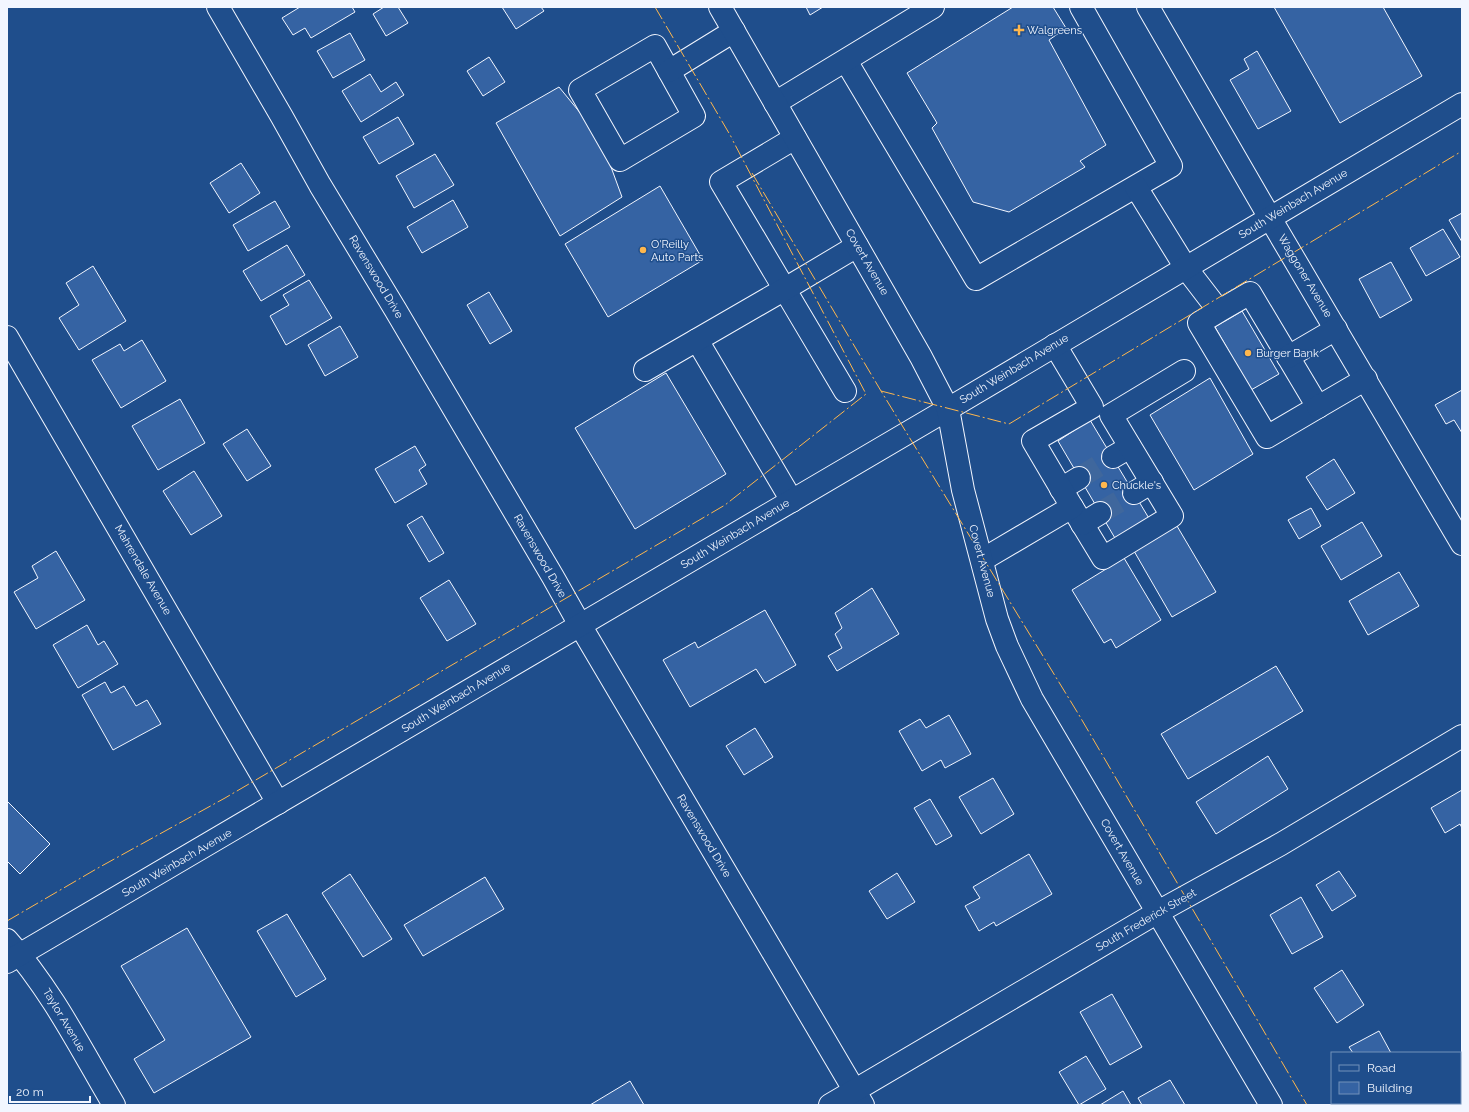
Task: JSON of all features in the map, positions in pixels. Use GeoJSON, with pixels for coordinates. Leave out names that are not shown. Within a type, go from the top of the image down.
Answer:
{"type":"FeatureCollection","features":[{"type":"Feature","properties":{"kind":"street","name":"Ravenswood Drive"},"geometry":{"type":"LineString","coordinates":[[218,7],[320,185],[525,529],[859,1098]]}},
{"type":"Feature","properties":{"kind":"street","name":"Covert Avenue"},"geometry":{"type":"LineString","coordinates":[[720,7],[921,357],[948,409],[963,490],[997,618],[1007,646],[1032,699],[1271,1105]]}},
{"type":"Feature","properties":{"kind":"street"},"geometry":{"type":"LineString","coordinates":[[775,103],[933,7]]}},
{"type":"Feature","properties":{"kind":"street"},"geometry":{"type":"LineString","coordinates":[[846,60],[976,279],[1170,166],[1081,7]]}},
{"type":"Feature","properties":{"kind":"street","name":"Waggoner Avenue"},"geometry":{"type":"LineString","coordinates":[[1148,7],[1462,544]]}},
{"type":"Feature","properties":{"kind":"street"},"geometry":{"type":"LineString","coordinates":[[669,71],[734,31]]}},
{"type":"Feature","properties":{"kind":"street"},"geometry":{"type":"LineString","coordinates":[[655,46],[669,71],[694,116],[620,160],[580,90],[655,46]]}},
{"type":"Feature","properties":{"kind":"street","name":"South Weinbach Avenue"},"geometry":{"type":"LineString","coordinates":[[11,952],[278,803],[948,409],[1462,104]]}},
{"type":"Feature","properties":{"kind":"street"},"geometry":{"type":"LineString","coordinates":[[795,138],[721,182],[845,391]]}},
{"type":"Feature","properties":{"kind":"street"},"geometry":{"type":"LineString","coordinates":[[1136,187],[1186,268],[1219,311]]}},
{"type":"Feature","properties":{"kind":"street"},"geometry":{"type":"LineString","coordinates":[[645,370],[857,246]]}},
{"type":"Feature","properties":{"kind":"street"},"geometry":{"type":"LineString","coordinates":[[1318,407],[1250,293],[1199,323],[1267,437],[1366,379]]}},
{"type":"Feature","properties":{"kind":"street"},"geometry":{"type":"LineString","coordinates":[[1288,357],[1336,329]]}},
{"type":"Feature","properties":{"kind":"street","name":"Mahrendale Avenue"},"geometry":{"type":"LineString","coordinates":[[7,337],[278,803]]}},
{"type":"Feature","properties":{"kind":"street"},"geometry":{"type":"LineString","coordinates":[[697,340],[792,500]]}},
{"type":"Feature","properties":{"kind":"street"},"geometry":{"type":"LineString","coordinates":[[1055,345],[1101,411],[1143,488],[1172,516],[1103,558],[1070,483],[1033,441],[1101,411],[1184,371]]}},
{"type":"Feature","properties":{"kind":"street"},"geometry":{"type":"LineString","coordinates":[[982,560],[1085,515]]}},
{"type":"Feature","properties":{"kind":"street","name":"South Frederick Street"},"geometry":{"type":"LineString","coordinates":[[830,1105],[859,1098],[1158,912],[1281,844],[1462,736]]}},
{"type":"Feature","properties":{"kind":"street","name":"Taylor Avenue"},"geometry":{"type":"LineString","coordinates":[[11,952],[45,988],[114,1105]]}},
{"type":"Feature","properties":{"kind":"building"},"geometry":{"type":"Polygon","coordinates":[[[300,7],[352,7],[355,12],[311,38],[305,28],[293,35],[282,18],[300,7]]]}},
{"type":"Feature","properties":{"kind":"building"},"geometry":{"type":"Polygon","coordinates":[[[384,7],[398,7],[408,23],[386,36],[373,14],[384,7]]]}},
{"type":"Feature","properties":{"kind":"building"},"geometry":{"type":"Polygon","coordinates":[[[502,7],[541,7],[544,11],[516,29],[502,7]]]}},
{"type":"Feature","properties":{"kind":"building"},"geometry":{"type":"Polygon","coordinates":[[[806,7],[823,7],[810,15],[806,7]]]}},
{"type":"Feature","properties":{"kind":"building","name":"Walgreens"},"geometry":{"type":"Polygon","coordinates":[[[1013,7],[1053,7],[1066,28],[1049,40],[1106,145],[1080,161],[1085,167],[1009,212],[973,202],[932,128],[937,123],[907,73],[1013,7]]]}},
{"type":"Feature","properties":{"kind":"building"},"geometry":{"type":"Polygon","coordinates":[[[1274,7],[1383,7],[1422,76],[1340,123],[1274,7]]]}},
{"type":"Feature","properties":{"kind":"building"},"geometry":{"type":"Polygon","coordinates":[[[350,33],[365,60],[333,78],[317,51],[350,33]]]}},
{"type":"Feature","properties":{"kind":"building"},"geometry":{"type":"Polygon","coordinates":[[[1257,51],[1291,111],[1258,129],[1230,80],[1249,69],[1244,59],[1257,51]]]}},
{"type":"Feature","properties":{"kind":"building"},"geometry":{"type":"Polygon","coordinates":[[[489,57],[505,82],[483,96],[467,71],[489,57]]]}},
{"type":"Feature","properties":{"kind":"building"},"geometry":{"type":"Polygon","coordinates":[[[370,74],[381,92],[396,82],[404,95],[361,122],[342,91],[370,74]]]}},
{"type":"Feature","properties":{"kind":"building"},"geometry":{"type":"Polygon","coordinates":[[[559,87],[600,137],[622,197],[560,236],[496,123],[559,87]]]}},
{"type":"Feature","properties":{"kind":"building"},"geometry":{"type":"Polygon","coordinates":[[[398,117],[414,144],[379,164],[363,137],[398,117]]]}},
{"type":"Feature","properties":{"kind":"building"},"geometry":{"type":"Polygon","coordinates":[[[435,154],[454,185],[414,208],[396,176],[435,154]]]}},
{"type":"Feature","properties":{"kind":"building"},"geometry":{"type":"Polygon","coordinates":[[[241,163],[260,193],[229,213],[210,183],[241,163]]]}},
{"type":"Feature","properties":{"kind":"building"},"geometry":{"type":"Polygon","coordinates":[[[660,186],[703,260],[608,317],[565,244],[660,186]]]}},
{"type":"Feature","properties":{"kind":"building"},"geometry":{"type":"Polygon","coordinates":[[[453,200],[468,227],[422,253],[407,227],[453,200]]]}},
{"type":"Feature","properties":{"kind":"building"},"geometry":{"type":"Polygon","coordinates":[[[275,201],[290,227],[248,251],[233,225],[275,201]]]}},
{"type":"Feature","properties":{"kind":"building"},"geometry":{"type":"Polygon","coordinates":[[[1462,213],[1462,242],[1449,220],[1462,213]]]}},
{"type":"Feature","properties":{"kind":"building"},"geometry":{"type":"Polygon","coordinates":[[[1443,229],[1460,257],[1426,276],[1410,248],[1443,229]]]}},
{"type":"Feature","properties":{"kind":"building"},"geometry":{"type":"Polygon","coordinates":[[[287,245],[305,275],[261,301],[243,271],[287,245]]]}},
{"type":"Feature","properties":{"kind":"building"},"geometry":{"type":"Polygon","coordinates":[[[1391,262],[1412,300],[1380,318],[1359,279],[1391,262]]]}},
{"type":"Feature","properties":{"kind":"building"},"geometry":{"type":"Polygon","coordinates":[[[93,266],[126,321],[79,350],[59,318],[79,305],[66,283],[93,266]]]}},
{"type":"Feature","properties":{"kind":"building"},"geometry":{"type":"Polygon","coordinates":[[[309,280],[332,318],[286,345],[270,316],[289,305],[283,295],[309,280]]]}},
{"type":"Feature","properties":{"kind":"building"},"geometry":{"type":"Polygon","coordinates":[[[489,292],[512,331],[490,344],[467,305],[489,292]]]}},
{"type":"Feature","properties":{"kind":"building"},"geometry":{"type":"Polygon","coordinates":[[[1242,311],[1279,374],[1251,390],[1215,327],[1242,311]]]}},
{"type":"Feature","properties":{"kind":"building"},"geometry":{"type":"Polygon","coordinates":[[[340,326],[358,357],[325,376],[308,345],[340,326]]]}},
{"type":"Feature","properties":{"kind":"building"},"geometry":{"type":"Polygon","coordinates":[[[142,340],[166,381],[121,408],[92,360],[120,344],[124,351],[142,340]]]}},
{"type":"Feature","properties":{"kind":"building"},"geometry":{"type":"Polygon","coordinates":[[[666,373],[726,474],[635,529],[575,428],[666,373]]]}},
{"type":"Feature","properties":{"kind":"building"},"geometry":{"type":"Polygon","coordinates":[[[1210,378],[1253,454],[1194,490],[1150,415],[1210,378]]]}},
{"type":"Feature","properties":{"kind":"building"},"geometry":{"type":"Polygon","coordinates":[[[1462,390],[1462,433],[1454,420],[1446,424],[1435,405],[1462,390]]]}},
{"type":"Feature","properties":{"kind":"building"},"geometry":{"type":"Polygon","coordinates":[[[180,399],[205,443],[158,470],[132,426],[180,399]]]}},
{"type":"Feature","properties":{"kind":"building"},"geometry":{"type":"Polygon","coordinates":[[[1090,420],[1153,525],[1119,545],[1058,441],[1090,420]]]}},
{"type":"Feature","properties":{"kind":"building"},"geometry":{"type":"Polygon","coordinates":[[[247,429],[271,466],[247,481],[223,444],[247,429]]]}},
{"type":"Feature","properties":{"kind":"building"},"geometry":{"type":"Polygon","coordinates":[[[415,446],[426,465],[419,470],[427,484],[395,503],[375,469],[415,446]]]}},
{"type":"Feature","properties":{"kind":"building"},"geometry":{"type":"Polygon","coordinates":[[[1334,459],[1355,493],[1327,510],[1306,477],[1334,459]]]}},
{"type":"Feature","properties":{"kind":"building"},"geometry":{"type":"Polygon","coordinates":[[[194,471],[222,516],[191,535],[163,491],[194,471]]]}},
{"type":"Feature","properties":{"kind":"building"},"geometry":{"type":"Polygon","coordinates":[[[1311,508],[1321,526],[1299,539],[1288,520],[1311,508]]]}},
{"type":"Feature","properties":{"kind":"building"},"geometry":{"type":"Polygon","coordinates":[[[422,516],[444,553],[429,562],[407,525],[422,516]]]}},
{"type":"Feature","properties":{"kind":"building"},"geometry":{"type":"Polygon","coordinates":[[[1362,522],[1382,556],[1341,580],[1321,546],[1362,522]]]}},
{"type":"Feature","properties":{"kind":"building"},"geometry":{"type":"Polygon","coordinates":[[[1177,526],[1216,592],[1172,617],[1134,551],[1177,526]]]}},
{"type":"Feature","properties":{"kind":"building"},"geometry":{"type":"Polygon","coordinates":[[[56,551],[85,600],[36,629],[14,592],[38,578],[32,566],[56,551]]]}},
{"type":"Feature","properties":{"kind":"building"},"geometry":{"type":"Polygon","coordinates":[[[1124,558],[1161,620],[1116,648],[1111,639],[1104,643],[1072,590],[1124,558]]]}},
{"type":"Feature","properties":{"kind":"building"},"geometry":{"type":"Polygon","coordinates":[[[1399,572],[1419,606],[1368,635],[1349,601],[1399,572]]]}},
{"type":"Feature","properties":{"kind":"building"},"geometry":{"type":"Polygon","coordinates":[[[449,580],[476,624],[447,641],[420,598],[449,580]]]}},
{"type":"Feature","properties":{"kind":"building"},"geometry":{"type":"Polygon","coordinates":[[[872,588],[899,634],[837,671],[828,656],[842,648],[835,634],[842,628],[835,613],[872,588]]]}},
{"type":"Feature","properties":{"kind":"building"},"geometry":{"type":"Polygon","coordinates":[[[765,610],[796,665],[765,683],[756,669],[690,707],[663,660],[695,642],[698,648],[765,610]]]}},
{"type":"Feature","properties":{"kind":"building"},"geometry":{"type":"Polygon","coordinates":[[[87,625],[98,645],[104,641],[118,664],[78,688],[53,645],[87,625]]]}},
{"type":"Feature","properties":{"kind":"building"},"geometry":{"type":"Polygon","coordinates":[[[1276,666],[1303,711],[1188,779],[1161,734],[1276,666]]]}},
{"type":"Feature","properties":{"kind":"building"},"geometry":{"type":"Polygon","coordinates":[[[105,682],[111,693],[124,686],[136,706],[147,700],[161,724],[113,750],[82,695],[105,682]]]}},
{"type":"Feature","properties":{"kind":"building"},"geometry":{"type":"Polygon","coordinates":[[[949,715],[971,754],[945,768],[941,760],[922,771],[899,731],[920,719],[926,728],[949,715]]]}},
{"type":"Feature","properties":{"kind":"building"},"geometry":{"type":"Polygon","coordinates":[[[755,728],[773,757],[744,775],[726,746],[755,728]]]}},
{"type":"Feature","properties":{"kind":"building"},"geometry":{"type":"Polygon","coordinates":[[[1268,756],[1288,789],[1216,834],[1196,802],[1268,756]]]}},
{"type":"Feature","properties":{"kind":"building"},"geometry":{"type":"Polygon","coordinates":[[[993,778],[1014,814],[981,834],[959,797],[993,778]]]}},
{"type":"Feature","properties":{"kind":"building"},"geometry":{"type":"Polygon","coordinates":[[[1462,790],[1462,828],[1460,824],[1445,833],[1431,808],[1462,790]]]}},
{"type":"Feature","properties":{"kind":"building"},"geometry":{"type":"Polygon","coordinates":[[[930,799],[952,836],[936,845],[914,808],[930,799]]]}},
{"type":"Feature","properties":{"kind":"building"},"geometry":{"type":"Polygon","coordinates":[[[7,801],[50,844],[20,874],[7,861],[7,801]]]}},
{"type":"Feature","properties":{"kind":"building"},"geometry":{"type":"Polygon","coordinates":[[[1029,854],[1052,894],[996,926],[994,922],[979,931],[965,906],[980,898],[973,887],[1029,854]]]}},
{"type":"Feature","properties":{"kind":"building"},"geometry":{"type":"Polygon","coordinates":[[[1339,871],[1356,896],[1332,911],[1316,885],[1339,871]]]}},
{"type":"Feature","properties":{"kind":"building"},"geometry":{"type":"Polygon","coordinates":[[[897,873],[915,902],[887,919],[869,891],[897,873]]]}},
{"type":"Feature","properties":{"kind":"building"},"geometry":{"type":"Polygon","coordinates":[[[350,874],[392,939],[363,957],[322,893],[350,874]]]}},
{"type":"Feature","properties":{"kind":"building"},"geometry":{"type":"Polygon","coordinates":[[[485,877],[504,909],[423,956],[404,925],[485,877]]]}},
{"type":"Feature","properties":{"kind":"building"},"geometry":{"type":"Polygon","coordinates":[[[1301,897],[1323,937],[1292,954],[1270,915],[1301,897]]]}},
{"type":"Feature","properties":{"kind":"building"},"geometry":{"type":"Polygon","coordinates":[[[287,914],[326,979],[296,997],[257,931],[287,914]]]}},
{"type":"Feature","properties":{"kind":"building"},"geometry":{"type":"Polygon","coordinates":[[[187,928],[251,1037],[154,1093],[134,1059],[165,1040],[121,966],[187,928]]]}},
{"type":"Feature","properties":{"kind":"building"},"geometry":{"type":"Polygon","coordinates":[[[1342,970],[1364,1005],[1337,1023],[1314,988],[1342,970]]]}},
{"type":"Feature","properties":{"kind":"building"},"geometry":{"type":"Polygon","coordinates":[[[1112,994],[1142,1047],[1110,1065],[1080,1012],[1112,994]]]}},
{"type":"Feature","properties":{"kind":"building"},"geometry":{"type":"Polygon","coordinates":[[[1379,1031],[1390,1052],[1352,1052],[1349,1047],[1379,1031]]]}},
{"type":"Feature","properties":{"kind":"building"},"geometry":{"type":"Polygon","coordinates":[[[1086,1056],[1106,1089],[1079,1105],[1059,1072],[1086,1056]]]}},
{"type":"Feature","properties":{"kind":"building"},"geometry":{"type":"Polygon","coordinates":[[[1170,1080],[1185,1105],[1142,1105],[1138,1098],[1170,1080]]]}},
{"type":"Feature","properties":{"kind":"building"},"geometry":{"type":"Polygon","coordinates":[[[630,1081],[644,1105],[590,1105],[630,1081]]]}},
{"type":"Feature","properties":{"kind":"building"},"geometry":{"type":"Polygon","coordinates":[[[1123,1091],[1131,1105],[1100,1105],[1123,1091]]]}},
{"type":"Feature","properties":{"kind":"tunnel"},"geometry":{"type":"LineString","coordinates":[[1079,478],[1113,457]]}},
{"type":"Feature","properties":{"kind":"tunnel"},"geometry":{"type":"LineString","coordinates":[[1100,513],[1134,493]]}},
{"type":"Feature","properties":{"kind":"power"},"geometry":{"type":"LineString","coordinates":[[655,7],[733,140]]}},
{"type":"Feature","properties":{"kind":"power"},"geometry":{"type":"LineString","coordinates":[[7,921],[98,868],[225,798],[725,505],[866,394],[732,139]]}},
{"type":"Feature","properties":{"kind":"power"},"geometry":{"type":"LineString","coordinates":[[881,391],[1009,424],[1462,151]]}},
{"type":"Feature","properties":{"kind":"power"},"geometry":{"type":"LineString","coordinates":[[752,173],[881,391],[1079,715],[1307,1105]]}},
{"type":"Feature","properties":{"kind":"place","name":"Walgreens"},"geometry":{"type":"Point","coordinates":[1019,30]}},
{"type":"Feature","properties":{"kind":"place","name":"O'Reilly Auto Parts"},"geometry":{"type":"Point","coordinates":[643,250]}},
{"type":"Feature","properties":{"kind":"place","name":"Burger Bank"},"geometry":{"type":"Point","coordinates":[1248,353]}},
{"type":"Feature","properties":{"kind":"place","name":"Chuckle's"},"geometry":{"type":"Point","coordinates":[1104,485]}}]}
